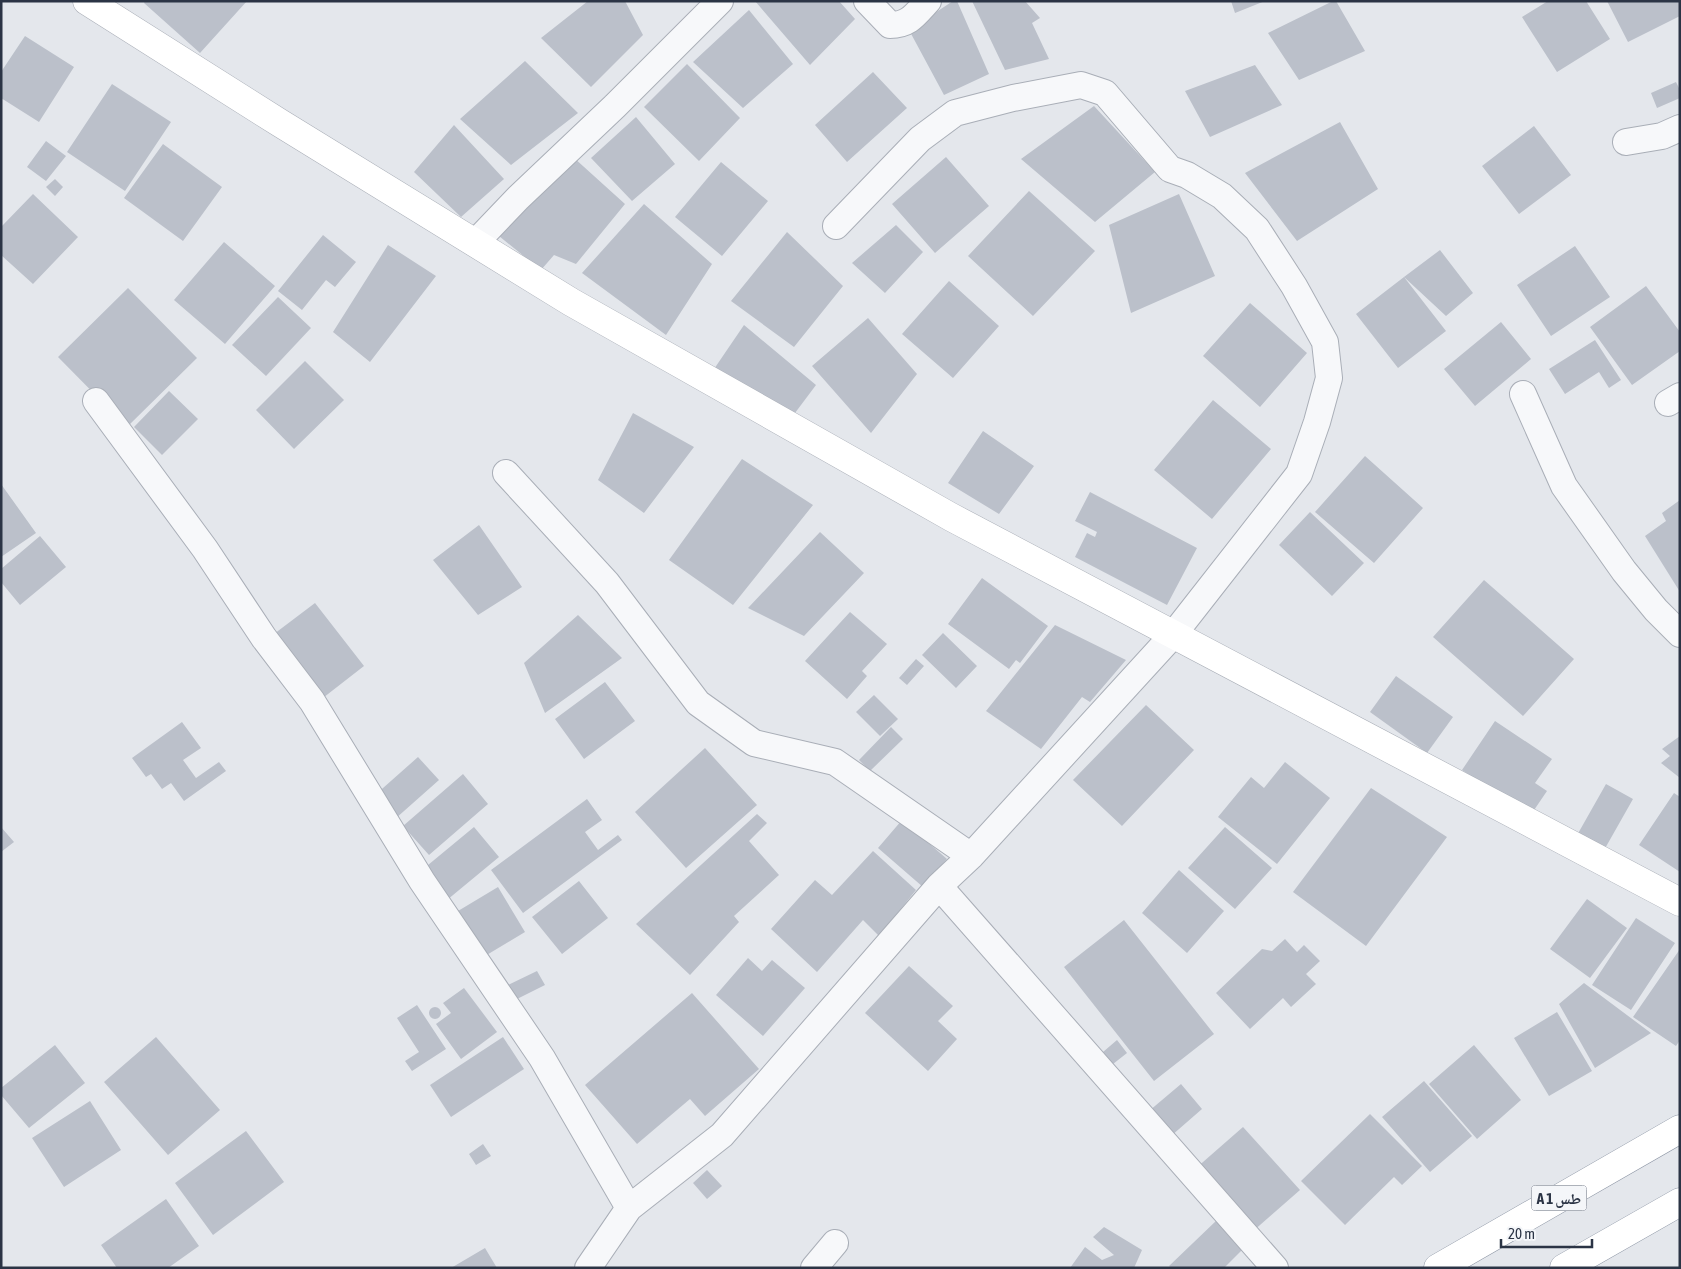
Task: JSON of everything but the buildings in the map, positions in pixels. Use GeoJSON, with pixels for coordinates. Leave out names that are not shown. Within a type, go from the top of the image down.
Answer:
{"type":"FeatureCollection","features":[{"type":"Feature","properties":{"kind":"main road"},"geometry":{"type":"LineString","coordinates":[[87,1],[571,302],[951,517],[1680,902]]}},
{"type":"Feature","properties":{"kind":"main road","name":"A 1 طس"},"geometry":{"type":"LineString","coordinates":[[1438,1268],[1680,1129]]}},
{"type":"Feature","properties":{"kind":"main road"},"geometry":{"type":"LineString","coordinates":[[1564,1268],[1680,1202]]}},
{"type":"Feature","properties":{"kind":"street"},"geometry":{"type":"LineString","coordinates":[[475,243],[518,198],[616,106],[720,1]]}},
{"type":"Feature","properties":{"kind":"street"},"geometry":{"type":"LineString","coordinates":[[867,1],[890,25],[901,25],[911,19],[928,1]]}},
{"type":"Feature","properties":{"kind":"street"},"geometry":{"type":"LineString","coordinates":[[588,1268],[629,1208],[722,1136],[939,886],[970,856],[1173,635],[1299,474],[1317,422],[1329,378],[1325,342],[1294,286],[1256,229],[1222,196],[1188,175],[1170,169],[1105,94],[1082,85],[1013,98],[955,113],[920,138],[836,226]]}},
{"type":"Feature","properties":{"kind":"street"},"geometry":{"type":"LineString","coordinates":[[1626,142],[1662,136],[1680,128]]}},
{"type":"Feature","properties":{"kind":"street"},"geometry":{"type":"LineString","coordinates":[[1523,394],[1564,486],[1624,571],[1656,610],[1680,634]]}},
{"type":"Feature","properties":{"kind":"street"},"geometry":{"type":"LineString","coordinates":[[96,401],[205,549],[264,638],[312,702],[422,881],[542,1058],[629,1208]]}},
{"type":"Feature","properties":{"kind":"street"},"geometry":{"type":"LineString","coordinates":[[506,474],[607,583],[698,703],[754,743],[835,762],[970,856]]}},
{"type":"Feature","properties":{"kind":"street"},"geometry":{"type":"LineString","coordinates":[[939,886],[1275,1268]]}},
{"type":"Feature","properties":{"kind":"street"},"geometry":{"type":"LineString","coordinates":[[814,1268],[835,1243]]}}]}
